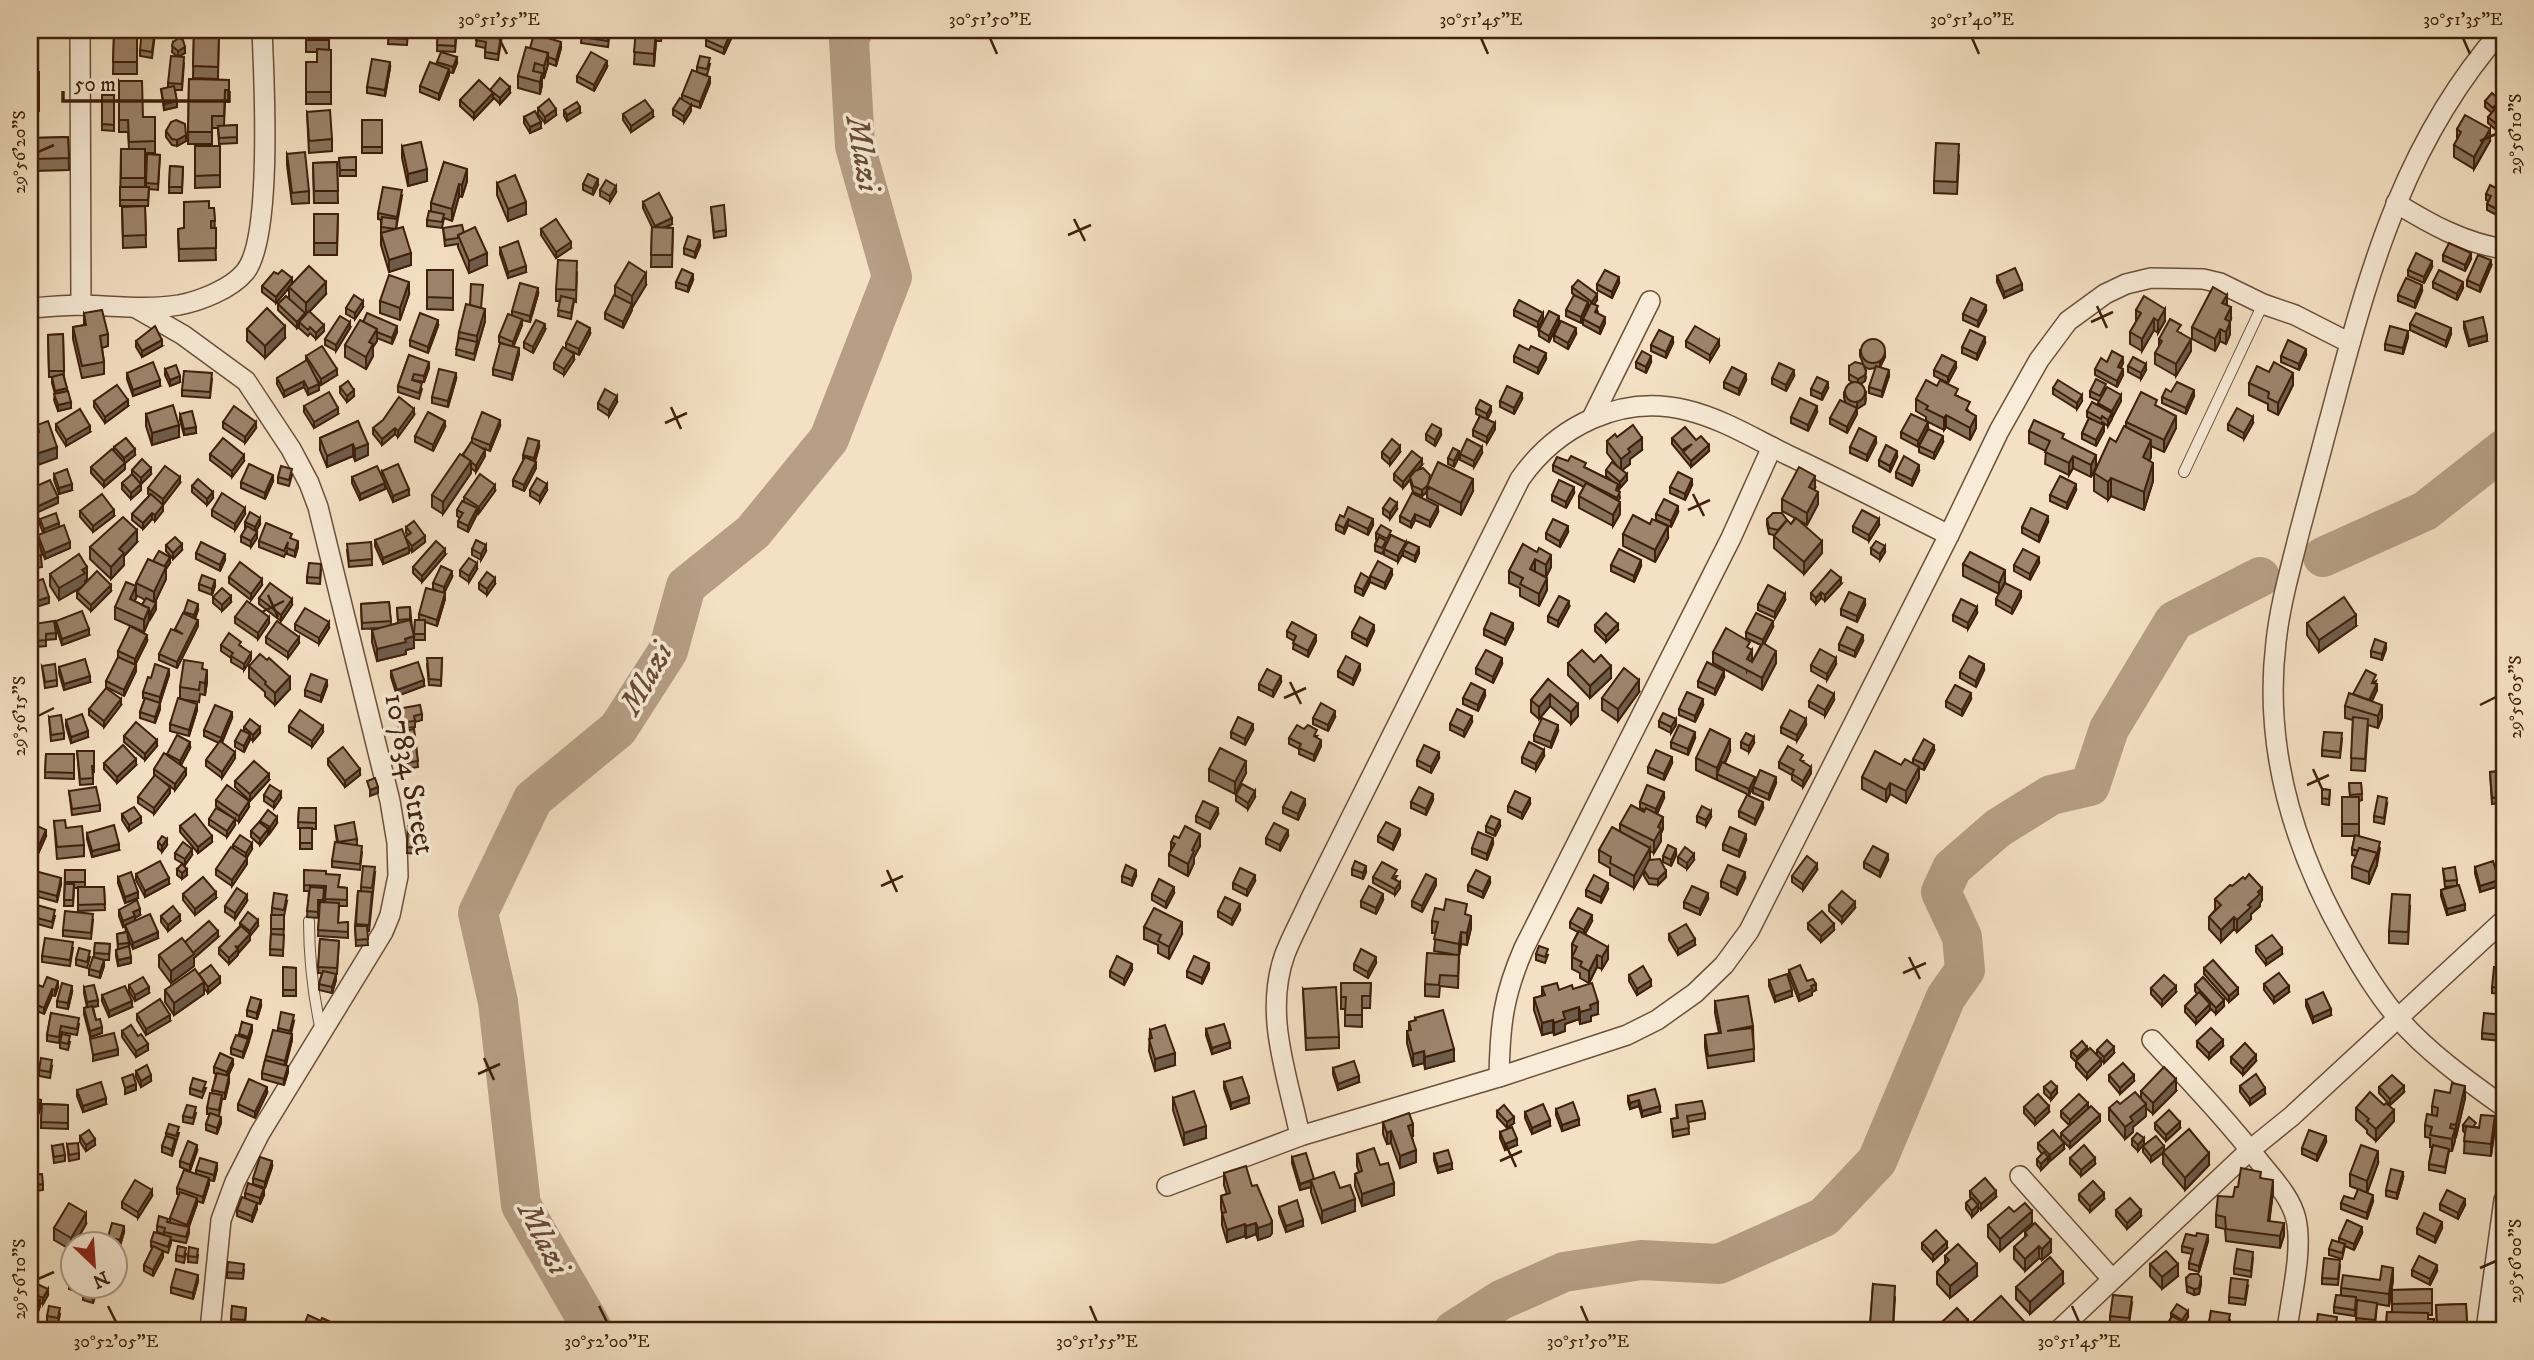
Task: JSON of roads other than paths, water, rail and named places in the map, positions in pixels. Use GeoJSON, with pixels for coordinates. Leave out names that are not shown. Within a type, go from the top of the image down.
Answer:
{"type":"FeatureCollection","features":[{"type":"Feature","properties":{"kind":"street"},"geometry":{"type":"LineString","coordinates":[[80,30],[81,305]]}},
{"type":"Feature","properties":{"kind":"street"},"geometry":{"type":"LineString","coordinates":[[30,307],[174,306],[201,298],[233,283],[245,272],[257,248],[261,228],[265,106],[262,30]]}},
{"type":"Feature","properties":{"kind":"street"},"geometry":{"type":"LineString","coordinates":[[2502,30],[2463,81],[2419,152],[2382,236],[2350,343],[2285,587],[2273,676],[2274,714],[2282,783],[2302,853],[2316,887],[2363,969],[2399,1018],[2472,1083],[2504,1107]]}},
{"type":"Feature","properties":{"kind":"street"},"geometry":{"type":"LineString","coordinates":[[2396,203],[2450,233],[2475,243],[2504,249]]}},
{"type":"Feature","properties":{"kind":"street"},"geometry":{"type":"LineString","coordinates":[[1167,1186],[1300,1136],[1596,1047],[1657,1020],[1695,993],[1724,965],[1749,931],[1999,431],[2053,338],[2083,308],[2126,284],[2151,278],[2203,279],[2295,315],[2350,343]]}},
{"type":"Feature","properties":{"kind":"street"},"geometry":{"type":"LineString","coordinates":[[1592,418],[1650,301]]}},
{"type":"Feature","properties":{"kind":"street","name":"107834 Street"},"geometry":{"type":"LineString","coordinates":[[136,308],[214,356],[246,381],[291,449],[309,482],[340,593],[390,802],[397,843],[398,876],[390,915],[383,933],[260,1133],[234,1182],[221,1220],[210,1330]]}},
{"type":"Feature","properties":{"kind":"street"},"geometry":{"type":"LineString","coordinates":[[1300,1136],[1279,1046],[1276,1016],[1277,994],[1285,955],[1520,479],[1546,447],[1592,418],[1623,408],[1646,405],[1686,410],[1717,420],[1949,535]]}},
{"type":"Feature","properties":{"kind":"street"},"geometry":{"type":"LineString","coordinates":[[1499,1077],[1500,1031],[1509,982],[1731,538],[1772,447]]}},
{"type":"Feature","properties":{"kind":"street"},"geometry":{"type":"LineString","coordinates":[[2059,1330],[2250,1150],[2292,1116],[2504,920]]}},
{"type":"Feature","properties":{"kind":"street"},"geometry":{"type":"LineString","coordinates":[[2152,1040],[2284,1192],[2296,1219],[2295,1273],[2287,1330]]}},
{"type":"Feature","properties":{"kind":"street"},"geometry":{"type":"LineString","coordinates":[[2021,1176],[2112,1279]]}},
{"type":"Feature","properties":{"kind":"street"},"geometry":{"type":"LineString","coordinates":[[2486,1330],[2504,1200]]}},
{"type":"Feature","properties":{"kind":"lane"},"geometry":{"type":"LineString","coordinates":[[2184,472],[2263,304]]}},
{"type":"Feature","properties":{"kind":"lane"},"geometry":{"type":"LineString","coordinates":[[309,921],[312,982],[321,1034]]}},
{"type":"Feature","properties":{"kind":"waterway","name":"Mlazi"},"geometry":{"type":"LineString","coordinates":[[593,1330],[521,1205],[498,1002],[478,913],[533,799],[618,729],[668,651],[686,586],[753,532],[829,439],[892,277],[855,146],[849,40],[853,30]]}},
{"type":"Feature","properties":{"kind":"waterway"},"geometry":{"type":"LineString","coordinates":[[2323,557],[2425,511],[2504,449]]}},
{"type":"Feature","properties":{"kind":"waterway"},"geometry":{"type":"LineString","coordinates":[[1454,1330],[1501,1300],[1564,1272],[1641,1260],[1719,1264],[1824,1217],[1877,1161],[1946,997],[1965,970],[1962,937],[1941,892],[1952,868],[1998,828],[2051,795],[2090,786],[2109,729],[2174,621],[2260,577]]}}]}
